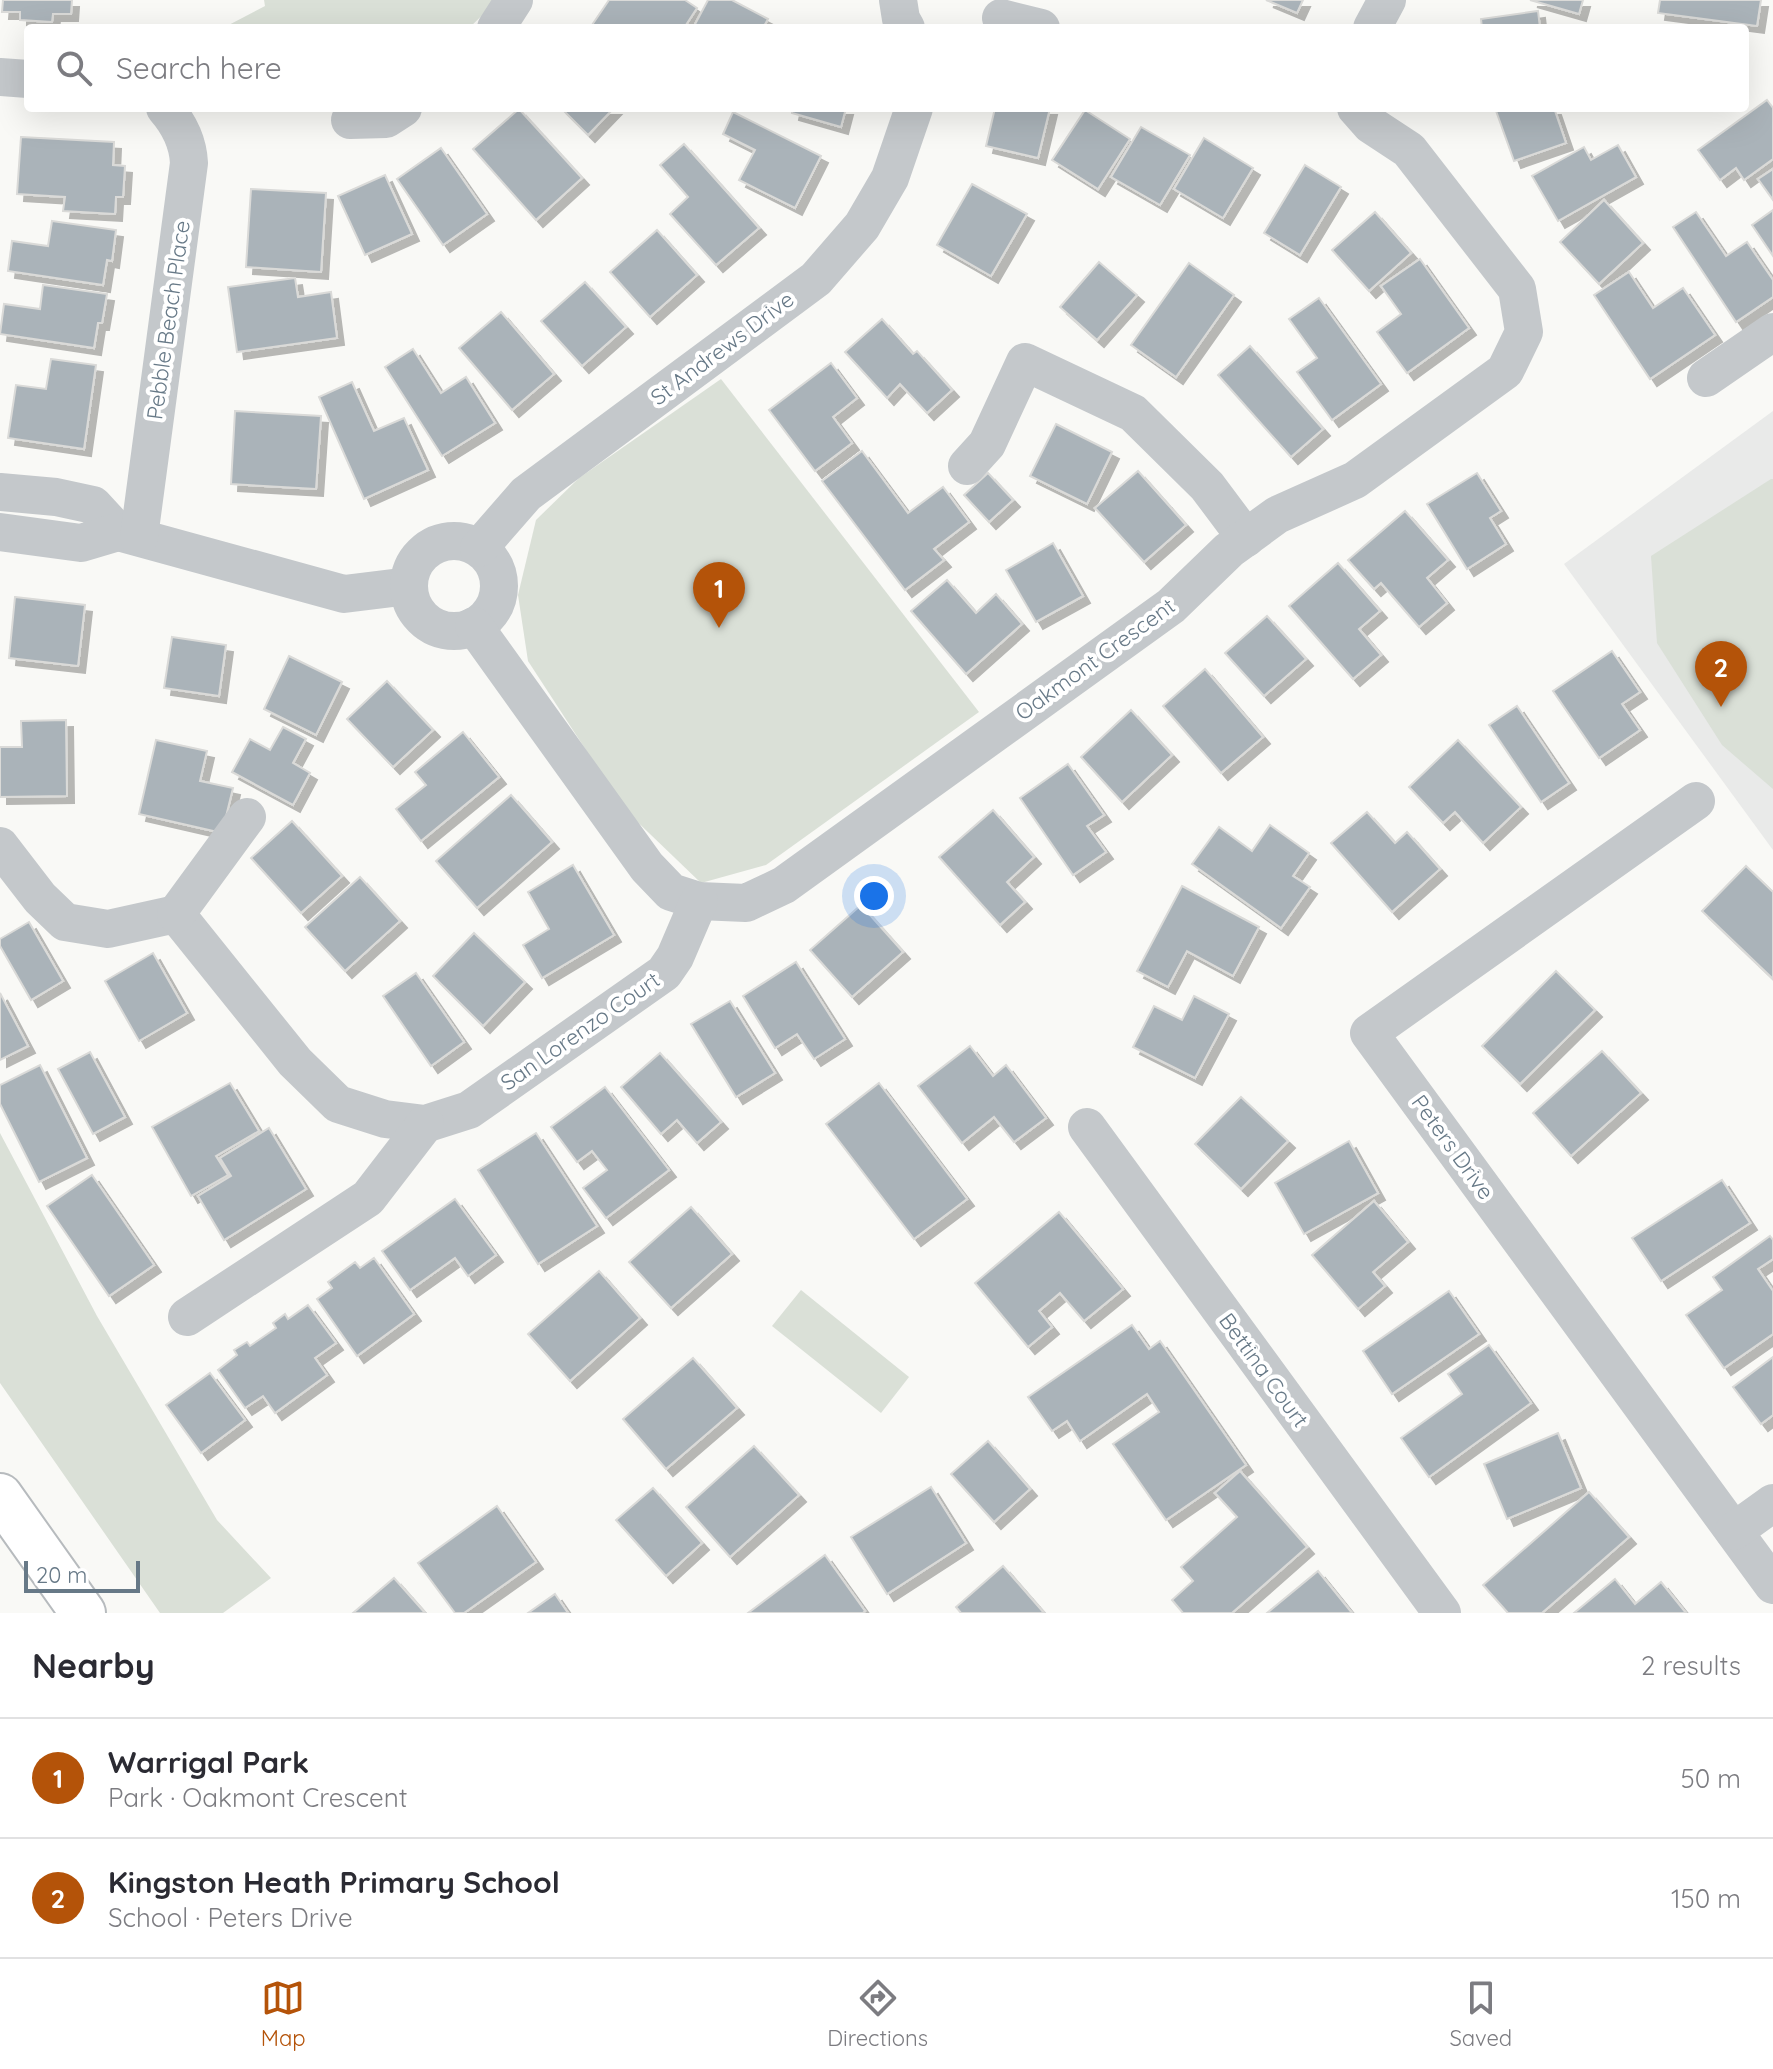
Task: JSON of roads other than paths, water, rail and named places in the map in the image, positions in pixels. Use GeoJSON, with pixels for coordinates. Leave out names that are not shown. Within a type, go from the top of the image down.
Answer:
{"type":"FeatureCollection","features":[{"type":"Feature","properties":{"kind":"highway"},"geometry":{"type":"LineString","coordinates":[[0,1496],[83,1613]]}},
{"type":"Feature","properties":{"kind":"street"},"geometry":{"type":"LineString","coordinates":[[499,24],[514,0]]}},
{"type":"Feature","properties":{"kind":"street"},"geometry":{"type":"LineString","coordinates":[[898,0],[904,24]]}},
{"type":"Feature","properties":{"kind":"street"},"geometry":{"type":"LineString","coordinates":[[1374,24],[1387,0]]}},
{"type":"Feature","properties":{"kind":"street"},"geometry":{"type":"LineString","coordinates":[[1000,15],[1028,24]]}},
{"type":"Feature","properties":{"kind":"street"},"geometry":{"type":"LineString","coordinates":[[0,77],[24,79]]}},
{"type":"Feature","properties":{"kind":"street","name":"Pebble Beach Place"},"geometry":{"type":"LineString","coordinates":[[129,535],[189,163],[188,147],[180,128],[168,112]]}},
{"type":"Feature","properties":{"kind":"street"},"geometry":{"type":"LineString","coordinates":[[350,120],[386,119],[397,112]]}},
{"type":"Feature","properties":{"kind":"street","name":"St Andrews Drive"},"geometry":{"type":"LineString","coordinates":[[479,548],[526,494],[816,279],[862,226],[890,178],[913,112]]}},
{"type":"Feature","properties":{"kind":"street","name":"Oakmont Crescent"},"geometry":{"type":"LineString","coordinates":[[474,626],[647,867],[671,892],[699,901],[746,903],[784,885],[1171,606],[1229,550],[1277,515],[1355,480],[1505,371],[1524,332],[1517,289],[1409,150],[1371,125],[1360,112]]}},
{"type":"Feature","properties":{"kind":"street"},"geometry":{"type":"LineString","coordinates":[[1706,378],[1773,332]]}},
{"type":"Feature","properties":{"kind":"street"},"geometry":{"type":"LineString","coordinates":[[967,466],[987,444],[1025,362],[1133,413],[1207,486],[1246,538]]}},
{"type":"Feature","properties":{"kind":"street"},"geometry":{"type":"LineString","coordinates":[[0,492],[56,497],[93,505],[129,535],[344,594],[409,586]]}},
{"type":"Feature","properties":{"kind":"street"},"geometry":{"type":"LineString","coordinates":[[0,532],[81,543],[129,535]]}},
{"type":"Feature","properties":{"kind":"street"},"geometry":{"type":"LineString","coordinates":[[464,541],[479,548],[490,559],[498,573],[499,588],[495,604],[487,617],[462,630],[446,630],[432,625],[420,615],[412,601],[409,586],[413,568],[433,545],[464,541]]}},
{"type":"Feature","properties":{"kind":"street","name":"Peters Drive"},"geometry":{"type":"LineString","coordinates":[[1696,801],[1369,1033],[1773,1585]]}},
{"type":"Feature","properties":{"kind":"street"},"geometry":{"type":"LineString","coordinates":[[0,846],[40,898],[65,922],[108,929],[176,914],[247,817]]}},
{"type":"Feature","properties":{"kind":"street","name":"San Lorenzo Court"},"geometry":{"type":"LineString","coordinates":[[176,914],[295,1062],[338,1104],[385,1119],[425,1124],[469,1110],[664,973],[675,957],[699,901]]}},
{"type":"Feature","properties":{"kind":"street"},"geometry":{"type":"LineString","coordinates":[[187,1317],[368,1198],[425,1124]]}},
{"type":"Feature","properties":{"kind":"street","name":"Bettina Court"},"geometry":{"type":"LineString","coordinates":[[1087,1127],[1442,1613]]}},
{"type":"Feature","properties":{"kind":"street"},"geometry":{"type":"LineString","coordinates":[[1734,1531],[1773,1503]]}},
{"type":"Feature","properties":{"kind":"place","name":"Warrigal Park"},"geometry":{"type":"Point","coordinates":[719,628]}},
{"type":"Feature","properties":{"kind":"place","name":"Kingston Heath Primary School"},"geometry":{"type":"Point","coordinates":[1721,707]}}]}
